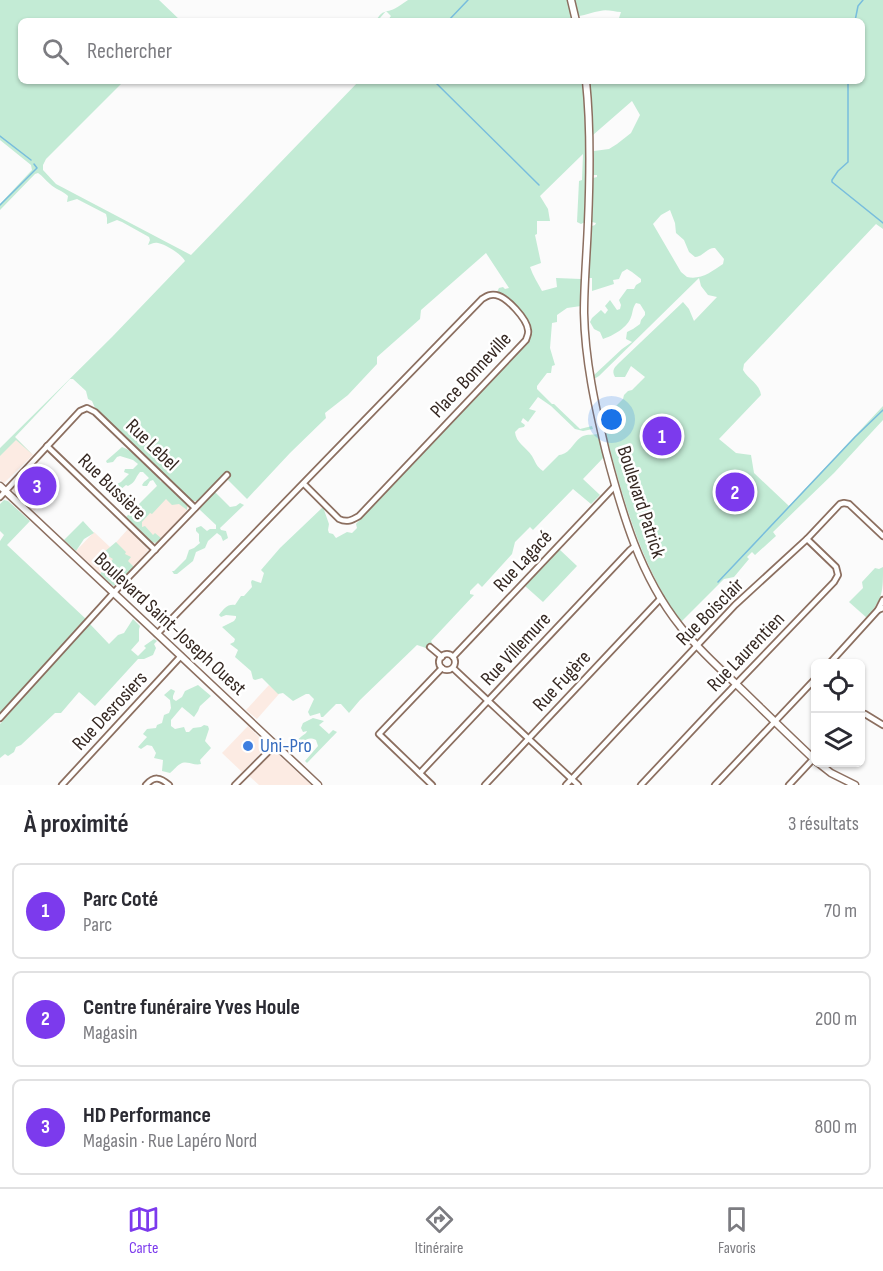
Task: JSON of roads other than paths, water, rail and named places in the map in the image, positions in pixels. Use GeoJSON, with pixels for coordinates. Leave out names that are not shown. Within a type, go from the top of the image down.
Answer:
{"type":"FeatureCollection","features":[{"type":"Feature","properties":{"kind":"street"},"geometry":{"type":"LineString","coordinates":[[571,0],[575,18]]}},
{"type":"Feature","properties":{"kind":"street","name":"Boulevard Patrick"},"geometry":{"type":"LineString","coordinates":[[586,84],[590,160],[584,294],[589,377],[615,486],[635,546],[660,598],[680,626],[697,646],[811,756]]}},
{"type":"Feature","properties":{"kind":"street","name":"Place Bonneville"},"geometry":{"type":"LineString","coordinates":[[155,632],[304,484],[482,300],[490,295],[499,296],[510,303],[527,328],[526,340],[359,516],[350,521],[339,519],[304,484]]}},
{"type":"Feature","properties":{"kind":"street","name":"Rue Lebel"},"geometry":{"type":"LineString","coordinates":[[47,446],[80,411],[90,408],[195,508]]}},
{"type":"Feature","properties":{"kind":"street"},"geometry":{"type":"LineString","coordinates":[[0,497],[3,488],[47,446]]}},
{"type":"Feature","properties":{"kind":"street","name":"Rue Bussière"},"geometry":{"type":"LineString","coordinates":[[47,446],[155,550]]}},
{"type":"Feature","properties":{"kind":"street"},"geometry":{"type":"LineString","coordinates":[[0,718],[113,593],[226,476]]}},
{"type":"Feature","properties":{"kind":"street","name":"Rue Lagacé"},"geometry":{"type":"LineString","coordinates":[[453,657],[615,486]]}},
{"type":"Feature","properties":{"kind":"street","name":"Boulevard Saint-Joseph Ouest"},"geometry":{"type":"LineString","coordinates":[[3,488],[318,785]]}},
{"type":"Feature","properties":{"kind":"street","name":"Rue Boisclair"},"geometry":{"type":"LineString","coordinates":[[566,785],[735,605],[807,539],[837,507],[846,503],[853,507],[883,536]]}},
{"type":"Feature","properties":{"kind":"street","name":"Rue Laurentien"},"geometry":{"type":"LineString","coordinates":[[641,785],[836,579],[838,573],[836,567],[807,539]]}},
{"type":"Feature","properties":{"kind":"street","name":"Rue Villemure"},"geometry":{"type":"LineString","coordinates":[[420,773],[635,546]]}},
{"type":"Feature","properties":{"kind":"street","name":"Rue Fugère"},"geometry":{"type":"LineString","coordinates":[[485,785],[660,598]]}},
{"type":"Feature","properties":{"kind":"street"},"geometry":{"type":"LineString","coordinates":[[833,659],[881,609],[883,600]]}},
{"type":"Feature","properties":{"kind":"street"},"geometry":{"type":"LineString","coordinates":[[430,646],[441,657]]}},
{"type":"Feature","properties":{"kind":"street"},"geometry":{"type":"LineString","coordinates":[[441,657],[448,655],[453,657],[455,661],[453,668]]}},
{"type":"Feature","properties":{"kind":"street","name":"Rue Desrosiers"},"geometry":{"type":"LineString","coordinates":[[62,785],[181,656]]}},
{"type":"Feature","properties":{"kind":"street"},"geometry":{"type":"LineString","coordinates":[[441,657],[442,668]]}},
{"type":"Feature","properties":{"kind":"street"},"geometry":{"type":"LineString","coordinates":[[442,668],[448,670],[453,668]]}},
{"type":"Feature","properties":{"kind":"street"},"geometry":{"type":"LineString","coordinates":[[432,785],[380,734],[442,668]]}},
{"type":"Feature","properties":{"kind":"street"},"geometry":{"type":"LineString","coordinates":[[453,668],[578,785]]}},
{"type":"Feature","properties":{"kind":"street"},"geometry":{"type":"LineString","coordinates":[[715,785],[811,683]]}},
{"type":"Feature","properties":{"kind":"street"},"geometry":{"type":"LineString","coordinates":[[865,714],[883,725]]}},
{"type":"Feature","properties":{"kind":"street"},"geometry":{"type":"LineString","coordinates":[[236,785],[275,745]]}},
{"type":"Feature","properties":{"kind":"street"},"geometry":{"type":"LineString","coordinates":[[789,785],[811,764]]}},
{"type":"Feature","properties":{"kind":"street","name":"Boulevard Patrick"},"geometry":{"type":"LineString","coordinates":[[824,767],[855,785]]}},
{"type":"Feature","properties":{"kind":"street"},"geometry":{"type":"LineString","coordinates":[[146,785],[155,778],[162,779],[169,785]]}},
{"type":"Feature","properties":{"kind":"waterway"},"geometry":{"type":"LineString","coordinates":[[451,18],[468,0]]}},
{"type":"Feature","properties":{"kind":"waterway"},"geometry":{"type":"LineString","coordinates":[[856,18],[858,6],[863,0]]}},
{"type":"Feature","properties":{"kind":"waterway"},"geometry":{"type":"LineString","coordinates":[[437,84],[539,185]]}},
{"type":"Feature","properties":{"kind":"waterway"},"geometry":{"type":"LineString","coordinates":[[848,84],[848,162],[838,171],[832,182],[883,223]]}},
{"type":"Feature","properties":{"kind":"waterway"},"geometry":{"type":"LineString","coordinates":[[0,136],[31,160]]}},
{"type":"Feature","properties":{"kind":"waterway"},"geometry":{"type":"LineString","coordinates":[[0,205],[37,168],[34,164]]}},
{"type":"Feature","properties":{"kind":"waterway"},"geometry":{"type":"LineString","coordinates":[[718,582],[883,410]]}},
{"type":"Feature","properties":{"kind":"place","name":"Parc Coté"},"geometry":{"type":"Point","coordinates":[662,436]}},
{"type":"Feature","properties":{"kind":"place","name":"HD Performance"},"geometry":{"type":"Point","coordinates":[37,486]}},
{"type":"Feature","properties":{"kind":"place","name":"Centre funéraire Yves Houle"},"geometry":{"type":"Point","coordinates":[735,492]}},
{"type":"Feature","properties":{"kind":"place","name":"Uni-Pro"},"geometry":{"type":"Point","coordinates":[248,746]}}]}
